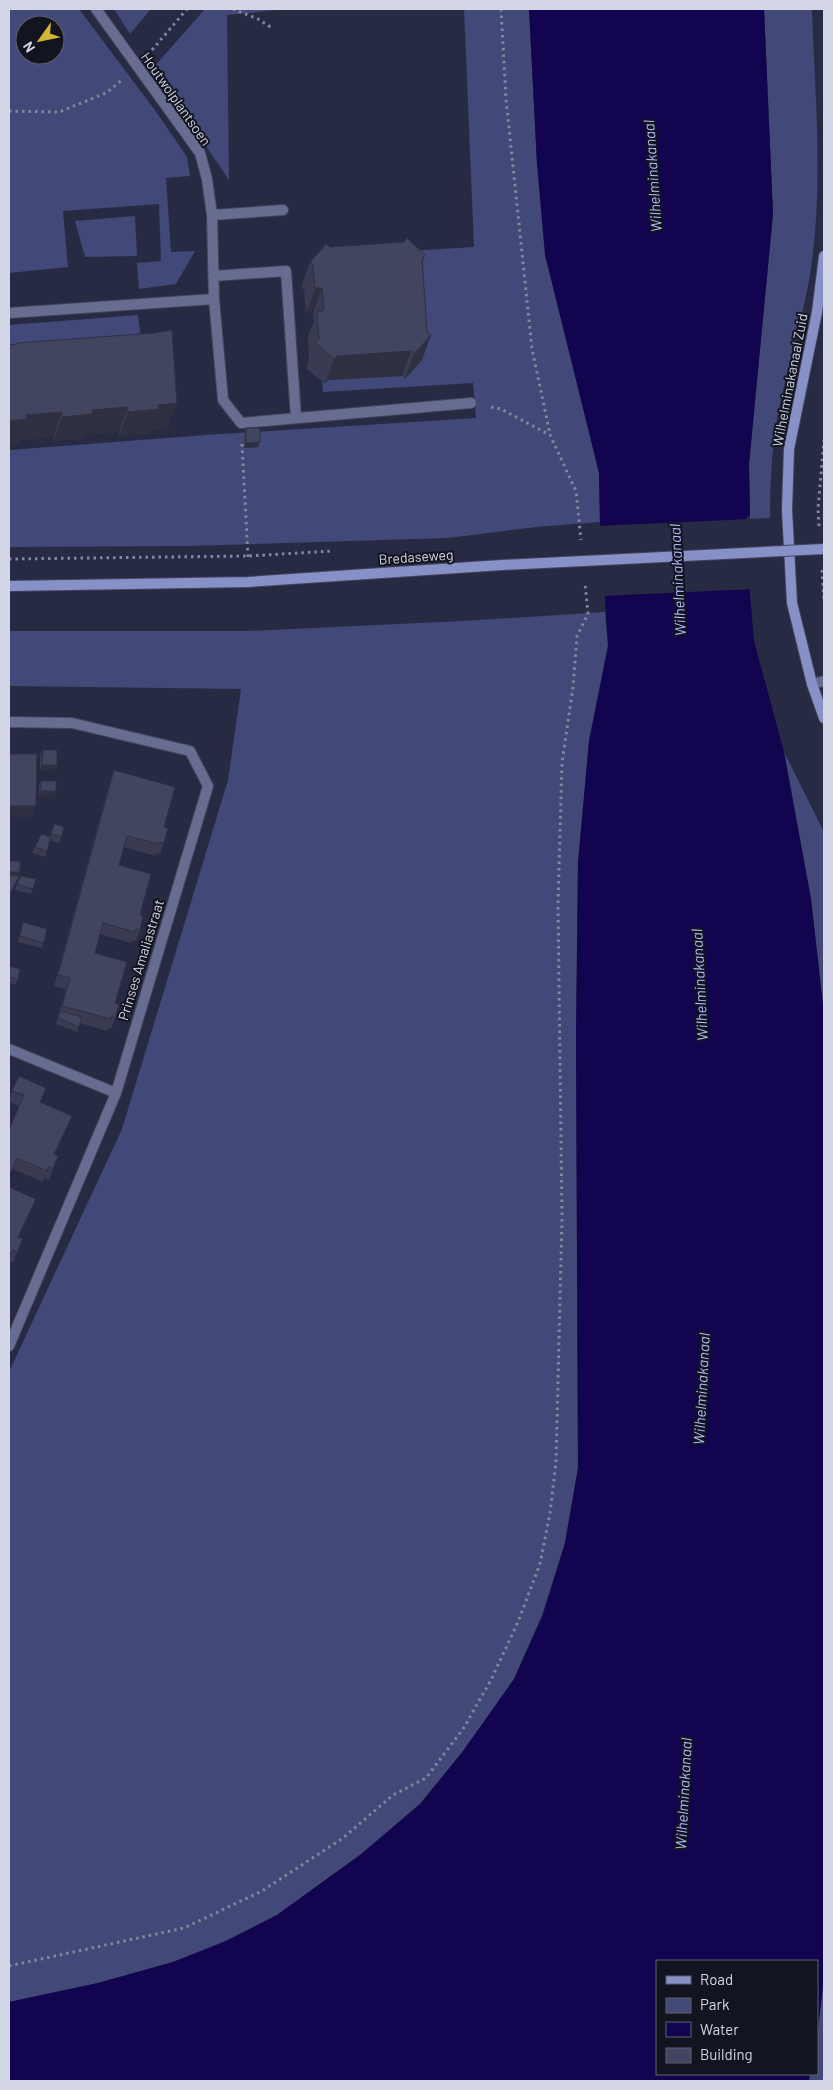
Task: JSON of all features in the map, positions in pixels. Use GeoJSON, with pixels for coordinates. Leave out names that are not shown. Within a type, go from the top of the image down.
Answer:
{"type":"FeatureCollection","features":[{"type":"Feature","properties":{"kind":"street","name":"Houtwolplantsoen"},"geometry":{"type":"LineString","coordinates":[[96,9],[200,154],[207,179],[212,215],[214,299],[223,400],[241,423]]}},
{"type":"Feature","properties":{"kind":"street"},"geometry":{"type":"LineString","coordinates":[[212,215],[282,210]]}},
{"type":"Feature","properties":{"kind":"street","name":"Wilhelminakanaal Zuid"},"geometry":{"type":"LineString","coordinates":[[824,256],[817,312],[789,449],[786,510],[792,603],[812,684],[824,718]]}},
{"type":"Feature","properties":{"kind":"street"},"geometry":{"type":"LineString","coordinates":[[213,276],[286,271],[296,418]]}},
{"type":"Feature","properties":{"kind":"street"},"geometry":{"type":"LineString","coordinates":[[9,313],[214,299]]}},
{"type":"Feature","properties":{"kind":"street"},"geometry":{"type":"LineString","coordinates":[[241,423],[471,403]]}},
{"type":"Feature","properties":{"kind":"street","name":"Bredaseweg"},"geometry":{"type":"LineString","coordinates":[[9,586],[248,582],[502,565],[824,549]]}},
{"type":"Feature","properties":{"kind":"street"},"geometry":{"type":"LineString","coordinates":[[812,684],[824,681]]}},
{"type":"Feature","properties":{"kind":"street","name":"Prinses Amaliastraat"},"geometry":{"type":"LineString","coordinates":[[9,722],[72,723],[190,751],[208,786],[116,1093],[9,1346]]}},
{"type":"Feature","properties":{"kind":"street"},"geometry":{"type":"LineString","coordinates":[[9,1049],[116,1093]]}},
{"type":"Feature","properties":{"kind":"path"},"geometry":{"type":"LineString","coordinates":[[9,111],[59,112],[106,93],[137,68],[187,9]]}},
{"type":"Feature","properties":{"kind":"path"},"geometry":{"type":"LineString","coordinates":[[234,9],[258,18],[272,28]]}},
{"type":"Feature","properties":{"kind":"path"},"geometry":{"type":"LineString","coordinates":[[501,9],[506,99],[532,349],[550,435],[576,491],[582,548]]}},
{"type":"Feature","properties":{"kind":"path"},"geometry":{"type":"LineString","coordinates":[[471,403],[501,409],[550,435]]}},
{"type":"Feature","properties":{"kind":"path"},"geometry":{"type":"LineString","coordinates":[[241,423],[248,582]]}},
{"type":"Feature","properties":{"kind":"path"},"geometry":{"type":"LineString","coordinates":[[818,508],[824,440]]}},
{"type":"Feature","properties":{"kind":"path"},"geometry":{"type":"LineString","coordinates":[[9,559],[248,556],[335,551]]}},
{"type":"Feature","properties":{"kind":"path"},"geometry":{"type":"LineString","coordinates":[[9,1966],[184,1928],[262,1891],[343,1838],[393,1795],[426,1778],[463,1729],[491,1680],[518,1622],[540,1564],[556,1462],[562,1218],[558,904],[562,763],[573,687],[577,636],[588,614],[585,576]]}},
{"type":"Feature","properties":{"kind":"green space"},"geometry":{"type":"Polygon","coordinates":[[[9,9],[79,9],[157,113],[187,157],[190,176],[166,178],[171,252],[195,251],[176,284],[139,289],[137,263],[161,261],[159,204],[63,211],[68,267],[9,273],[9,9]]]}},
{"type":"Feature","properties":{"kind":"green space"},"geometry":{"type":"Polygon","coordinates":[[[114,9],[151,9],[130,34],[114,9]]]}},
{"type":"Feature","properties":{"kind":"green space"},"geometry":{"type":"Polygon","coordinates":[[[205,9],[288,9],[227,15],[229,180],[153,68],[205,9]]]}},
{"type":"Feature","properties":{"kind":"green space"},"geometry":{"type":"Polygon","coordinates":[[[464,9],[529,9],[537,164],[599,473],[600,522],[536,527],[448,538],[191,546],[9,547],[9,450],[476,418],[473,383],[323,392],[313,257],[474,247],[464,9]]]}},
{"type":"Feature","properties":{"kind":"green space"},"geometry":{"type":"Polygon","coordinates":[[[764,9],[812,9],[818,175],[817,209],[810,275],[779,408],[775,435],[770,518],[750,519],[749,464],[773,214],[764,9]]]}},
{"type":"Feature","properties":{"kind":"green space"},"geometry":{"type":"Polygon","coordinates":[[[135,216],[137,256],[85,257],[75,221],[135,216]]]}},
{"type":"Feature","properties":{"kind":"green space"},"geometry":{"type":"Polygon","coordinates":[[[138,315],[141,339],[9,350],[9,325],[138,315]]]}},
{"type":"Feature","properties":{"kind":"green space"},"geometry":{"type":"Polygon","coordinates":[[[605,612],[608,646],[589,741],[578,863],[576,1037],[578,1468],[565,1543],[542,1615],[514,1679],[463,1752],[420,1804],[360,1855],[277,1915],[226,1941],[173,1962],[98,1983],[9,2002],[9,1372],[122,1129],[228,780],[241,689],[9,686],[9,631],[246,631],[605,612]]]}},
{"type":"Feature","properties":{"kind":"green space"},"geometry":{"type":"Polygon","coordinates":[[[784,752],[824,832],[824,1014],[811,899],[784,752]]]}},
{"type":"Feature","properties":{"kind":"green space"},"geometry":{"type":"Polygon","coordinates":[[[824,1976],[824,2081],[809,2081],[810,2075],[818,2075],[818,2029],[824,1976]]]}},
{"type":"Feature","properties":{"kind":"water","name":"Wilhelminakanaal"},"geometry":{"type":"Polygon","coordinates":[[[529,9],[764,9],[773,214],[749,464],[750,515],[744,523],[754,641],[784,752],[811,899],[824,1014],[824,1976],[818,2029],[818,1960],[656,1960],[656,2075],[810,2075],[809,2081],[9,2081],[9,2002],[98,1983],[173,1962],[226,1941],[277,1915],[360,1855],[420,1804],[463,1751],[514,1679],[543,1615],[565,1543],[578,1468],[576,1037],[578,863],[589,741],[608,646],[600,522],[599,473],[545,255],[537,164],[529,9]]]}},
{"type":"Feature","properties":{"kind":"pier"},"geometry":{"type":"Polygon","coordinates":[[[750,519],[747,523],[754,589],[601,596],[597,526],[750,519]]]}},
{"type":"Feature","properties":{"kind":"building"},"geometry":{"type":"Polygon","coordinates":[[[407,238],[425,255],[422,259],[427,332],[431,335],[414,354],[411,351],[337,356],[334,359],[315,343],[319,339],[317,312],[324,310],[322,288],[315,288],[313,265],[310,262],[326,244],[330,247],[404,242],[407,238]]]}},
{"type":"Feature","properties":{"kind":"building"},"geometry":{"type":"Polygon","coordinates":[[[172,330],[177,403],[158,405],[159,409],[128,412],[128,407],[92,410],[93,414],[62,417],[62,412],[26,415],[27,419],[9,421],[9,345],[172,330]]]}},
{"type":"Feature","properties":{"kind":"building"},"geometry":{"type":"Polygon","coordinates":[[[246,428],[260,428],[260,442],[246,443],[246,428]]]}},
{"type":"Feature","properties":{"kind":"building"},"geometry":{"type":"Polygon","coordinates":[[[43,750],[57,750],[57,765],[42,765],[43,750]]]}},
{"type":"Feature","properties":{"kind":"building"},"geometry":{"type":"Polygon","coordinates":[[[9,754],[37,754],[36,806],[9,806],[9,754]]]}},
{"type":"Feature","properties":{"kind":"building"},"geometry":{"type":"Polygon","coordinates":[[[114,770],[175,787],[164,827],[168,828],[164,843],[160,842],[159,844],[127,836],[119,865],[151,874],[140,915],[143,916],[140,930],[136,929],[135,932],[103,923],[95,953],[127,962],[115,1003],[119,1004],[115,1018],[112,1016],[111,1019],[62,1006],[70,978],[58,975],[114,770]]]}},
{"type":"Feature","properties":{"kind":"building"},"geometry":{"type":"Polygon","coordinates":[[[41,781],[56,781],[56,791],[41,791],[41,781]]]}},
{"type":"Feature","properties":{"kind":"building"},"geometry":{"type":"Polygon","coordinates":[[[54,824],[64,827],[61,837],[51,834],[54,824]]]}},
{"type":"Feature","properties":{"kind":"building"},"geometry":{"type":"Polygon","coordinates":[[[41,834],[51,837],[47,851],[35,847],[41,834]]]}},
{"type":"Feature","properties":{"kind":"building"},"geometry":{"type":"Polygon","coordinates":[[[9,861],[20,861],[20,872],[9,872],[9,861]]]}},
{"type":"Feature","properties":{"kind":"building"},"geometry":{"type":"Polygon","coordinates":[[[9,875],[19,876],[9,896],[9,875]]]}},
{"type":"Feature","properties":{"kind":"building"},"geometry":{"type":"Polygon","coordinates":[[[21,876],[36,879],[33,889],[17,884],[21,876]]]}},
{"type":"Feature","properties":{"kind":"building"},"geometry":{"type":"Polygon","coordinates":[[[23,922],[47,929],[44,943],[20,936],[23,922]]]}},
{"type":"Feature","properties":{"kind":"building"},"geometry":{"type":"Polygon","coordinates":[[[9,966],[20,969],[18,979],[9,977],[9,966]]]}},
{"type":"Feature","properties":{"kind":"building"},"geometry":{"type":"Polygon","coordinates":[[[60,1011],[82,1017],[79,1027],[58,1018],[60,1011]]]}},
{"type":"Feature","properties":{"kind":"building"},"geometry":{"type":"Polygon","coordinates":[[[19,1076],[46,1088],[40,1102],[72,1116],[54,1154],[58,1156],[53,1169],[48,1167],[47,1171],[17,1158],[9,1176],[9,1130],[24,1095],[12,1091],[19,1076]]]}},
{"type":"Feature","properties":{"kind":"building"},"geometry":{"type":"Polygon","coordinates":[[[9,1187],[36,1199],[18,1237],[23,1239],[17,1252],[13,1250],[11,1253],[9,1252],[9,1187]]]}}]}
